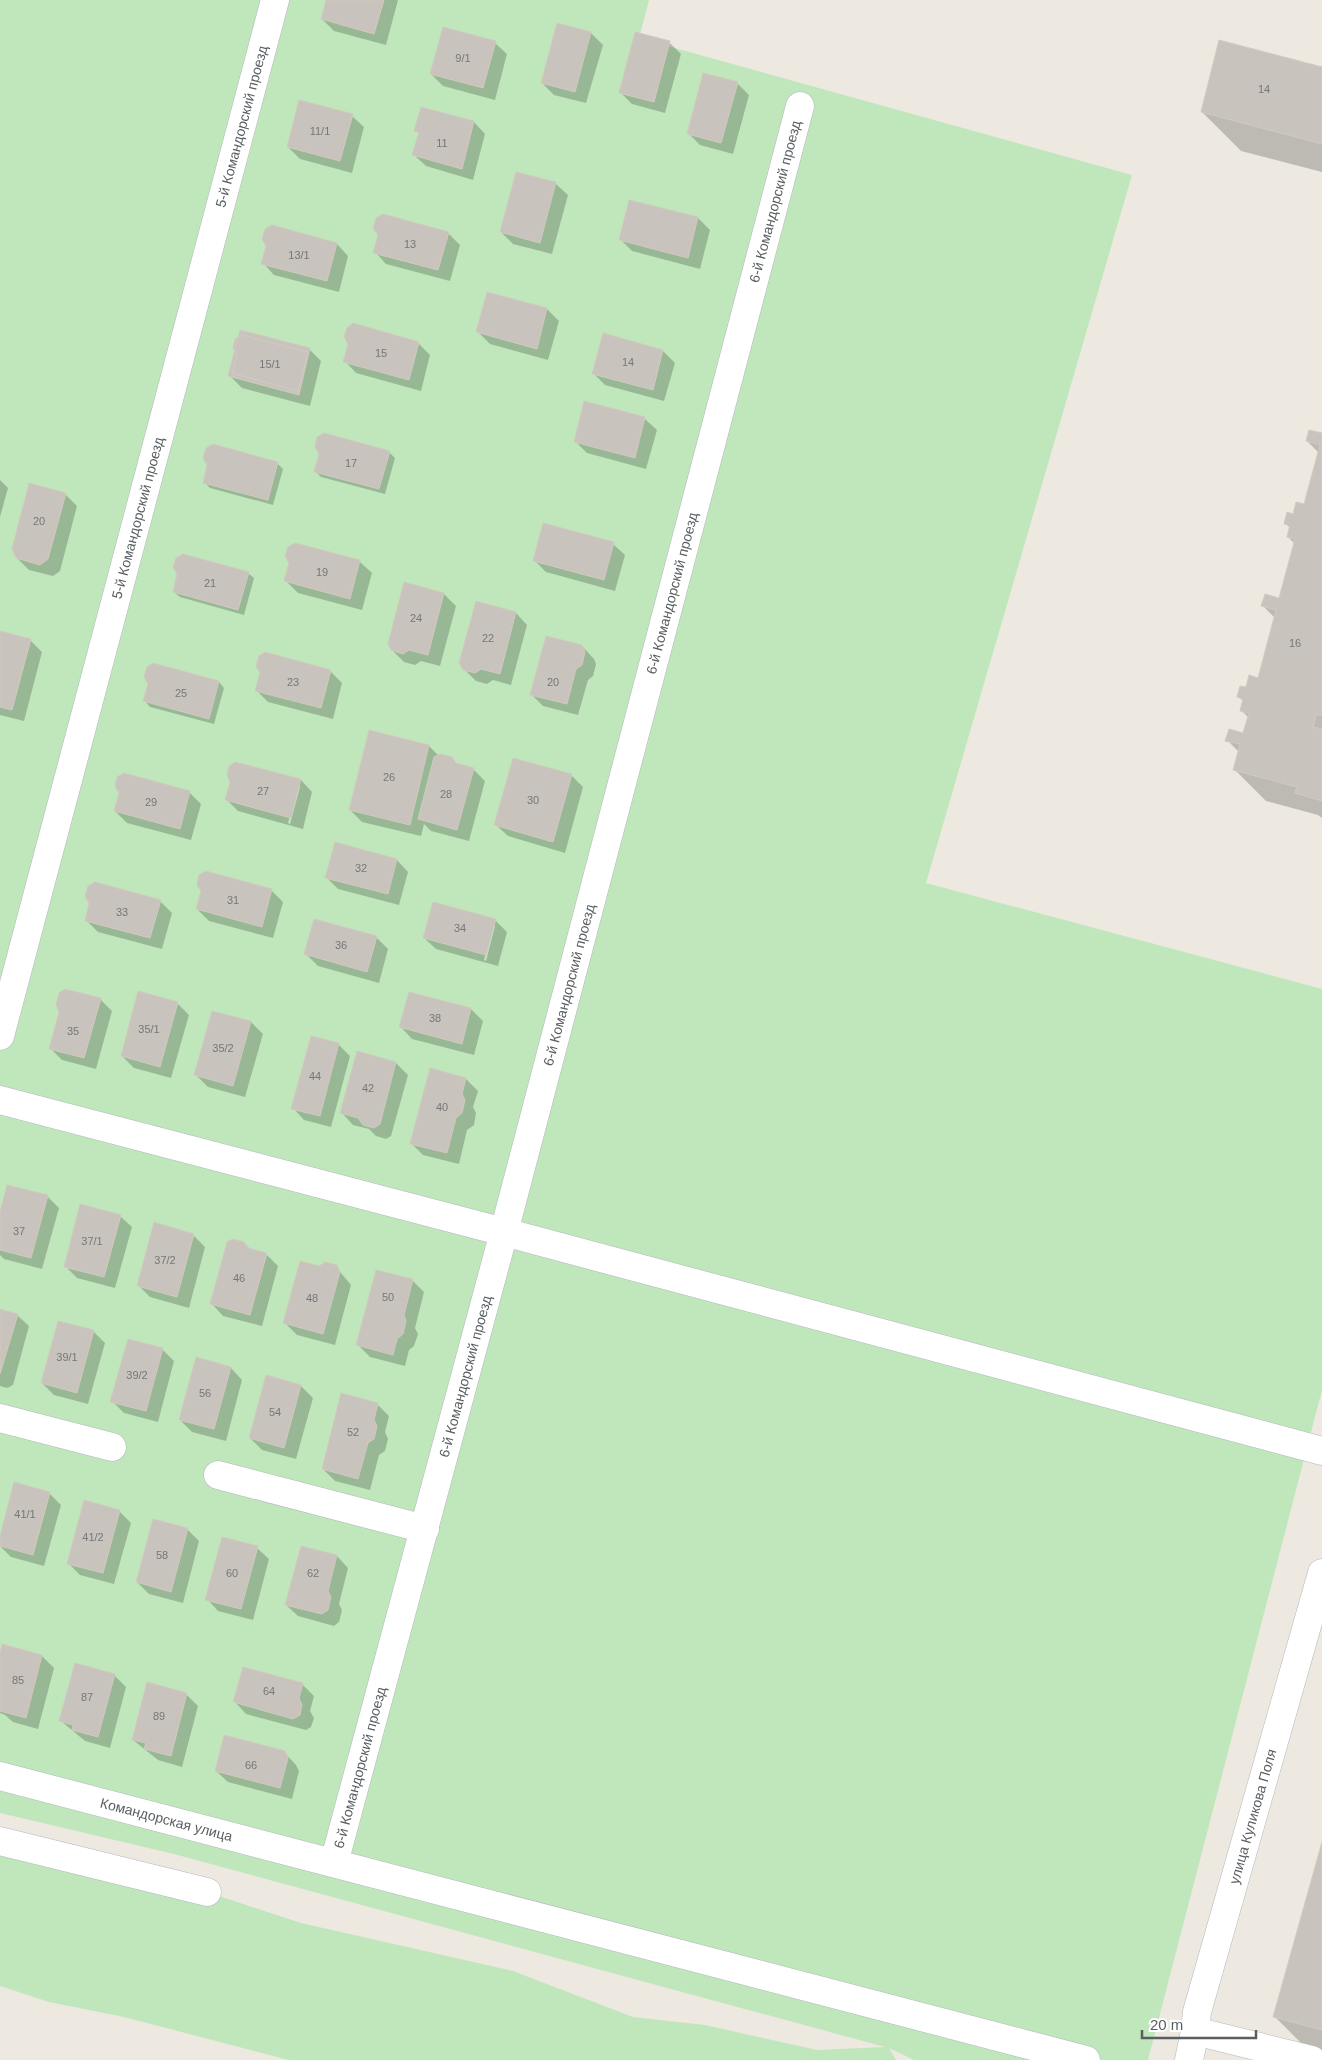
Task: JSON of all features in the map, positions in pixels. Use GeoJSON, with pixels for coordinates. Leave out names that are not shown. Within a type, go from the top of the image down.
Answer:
{"type":"FeatureCollection","features":[{"type":"Feature","properties":{"kind":"street","name":"5-й Командорский проезд"},"geometry":{"type":"LineString","coordinates":[[0,1036],[275,0]]}},
{"type":"Feature","properties":{"kind":"street","name":"6-й Командорский проезд"},"geometry":{"type":"LineString","coordinates":[[334,1863],[504,1232],[800,106]]}},
{"type":"Feature","properties":{"kind":"street"},"geometry":{"type":"LineString","coordinates":[[0,1100],[504,1232],[1322,1451]]}},
{"type":"Feature","properties":{"kind":"street"},"geometry":{"type":"LineString","coordinates":[[0,1418],[112,1447]]}},
{"type":"Feature","properties":{"kind":"street"},"geometry":{"type":"LineString","coordinates":[[218,1475],[424,1529]]}},
{"type":"Feature","properties":{"kind":"street","name":"улица Куликова Поля"},"geometry":{"type":"LineString","coordinates":[[1189,2060],[1197,2012],[1322,1572]]}},
{"type":"Feature","properties":{"kind":"street","name":"Командорская улица"},"geometry":{"type":"LineString","coordinates":[[0,1776],[1086,2060]]}},
{"type":"Feature","properties":{"kind":"street"},"geometry":{"type":"LineString","coordinates":[[0,1841],[207,1892]]}},
{"type":"Feature","properties":{"kind":"street"},"geometry":{"type":"LineString","coordinates":[[1195,2031],[1312,2060]]}},
{"type":"Feature","properties":{"kind":"green space"},"geometry":{"type":"Polygon","coordinates":[[[0,0],[649,0],[639,38],[1132,175],[926,883],[1322,989],[1322,1390],[1148,2060],[914,2060],[889,2048],[896,2060],[289,2060],[124,2017],[49,2002],[0,1986],[0,1845],[207,1892],[301,1923],[513,1971],[633,2017],[705,2025],[817,2050],[885,2047],[174,1854],[0,1813],[0,0]]]}},
{"type":"Feature","properties":{"kind":"building"},"geometry":{"type":"Polygon","coordinates":[[[326,0],[384,0],[374,34],[321,19],[326,0]]]}},
{"type":"Feature","properties":{"kind":"building"},"geometry":{"type":"Polygon","coordinates":[[[557,23],[591,32],[575,92],[541,83],[557,23]]]}},
{"type":"Feature","properties":{"kind":"building"},"geometry":{"type":"Polygon","coordinates":[[[443,27],[496,41],[483,88],[430,74],[443,27]]]}},
{"type":"Feature","properties":{"kind":"building"},"geometry":{"type":"Polygon","coordinates":[[[635,32],[670,41],[654,102],[619,93],[635,32]]]}},
{"type":"Feature","properties":{"kind":"building"},"geometry":{"type":"Polygon","coordinates":[[[1219,40],[1322,67],[1322,144],[1201,112],[1219,40]]]}},
{"type":"Feature","properties":{"kind":"building"},"geometry":{"type":"Polygon","coordinates":[[[703,73],[738,82],[721,143],[687,134],[703,73]]]}},
{"type":"Feature","properties":{"kind":"building"},"geometry":{"type":"Polygon","coordinates":[[[299,100],[353,114],[340,161],[287,147],[299,100]]]}},
{"type":"Feature","properties":{"kind":"building"},"geometry":{"type":"Polygon","coordinates":[[[421,107],[474,121],[462,169],[412,155],[419,132],[414,131],[421,107]]]}},
{"type":"Feature","properties":{"kind":"building"},"geometry":{"type":"Polygon","coordinates":[[[516,172],[556,182],[540,243],[500,232],[516,172]]]}},
{"type":"Feature","properties":{"kind":"building"},"geometry":{"type":"Polygon","coordinates":[[[629,200],[698,217],[688,258],[619,240],[629,200]]]}},
{"type":"Feature","properties":{"kind":"building"},"geometry":{"type":"Polygon","coordinates":[[[383,214],[449,232],[438,270],[373,253],[378,235],[373,228],[376,218],[383,214]]]}},
{"type":"Feature","properties":{"kind":"building"},"geometry":{"type":"Polygon","coordinates":[[[272,225],[337,243],[327,281],[261,264],[266,246],[262,239],[265,229],[272,225]]]}},
{"type":"Feature","properties":{"kind":"building"},"geometry":{"type":"Polygon","coordinates":[[[487,292],[547,308],[537,349],[476,332],[487,292]]]}},
{"type":"Feature","properties":{"kind":"building"},"geometry":{"type":"Polygon","coordinates":[[[353,323],[419,342],[409,380],[343,362],[348,344],[344,337],[347,328],[353,323]]]}},
{"type":"Feature","properties":{"kind":"building"},"geometry":{"type":"Polygon","coordinates":[[[240,330],[310,348],[299,395],[228,376],[240,330]]]}},
{"type":"Feature","properties":{"kind":"building"},"geometry":{"type":"Polygon","coordinates":[[[603,333],[663,350],[653,390],[592,374],[603,333]]]}},
{"type":"Feature","properties":{"kind":"building"},"geometry":{"type":"Polygon","coordinates":[[[242,335],[308,352],[298,391],[232,373],[237,355],[233,348],[235,339],[242,335]]]}},
{"type":"Feature","properties":{"kind":"building"},"geometry":{"type":"Polygon","coordinates":[[[584,401],[645,417],[635,458],[574,442],[584,401]]]}},
{"type":"Feature","properties":{"kind":"building"},"geometry":{"type":"Polygon","coordinates":[[[1309,430],[1322,433],[1322,716],[1317,714],[1313,727],[1322,729],[1322,801],[1295,793],[1297,787],[1233,770],[1240,744],[1225,741],[1229,729],[1243,733],[1249,713],[1240,711],[1243,699],[1237,697],[1240,686],[1246,687],[1249,675],[1258,678],[1276,610],[1261,606],[1265,594],[1279,598],[1295,539],[1287,537],[1290,525],[1284,524],[1287,512],[1293,514],[1296,502],[1304,504],[1320,445],[1306,441],[1309,430]]]}},
{"type":"Feature","properties":{"kind":"building"},"geometry":{"type":"Polygon","coordinates":[[[324,433],[390,451],[379,489],[314,472],[319,454],[315,447],[317,437],[324,433]]]}},
{"type":"Feature","properties":{"kind":"building"},"geometry":{"type":"Polygon","coordinates":[[[213,444],[278,462],[268,500],[203,483],[207,465],[203,458],[206,448],[213,444]]]}},
{"type":"Feature","properties":{"kind":"building"},"geometry":{"type":"Polygon","coordinates":[[[29,483],[66,493],[48,559],[40,565],[16,558],[12,549],[29,483]]]}},
{"type":"Feature","properties":{"kind":"building"},"geometry":{"type":"Polygon","coordinates":[[[543,523],[614,542],[604,580],[533,561],[543,523]]]}},
{"type":"Feature","properties":{"kind":"building"},"geometry":{"type":"Polygon","coordinates":[[[295,543],[360,560],[350,599],[284,581],[289,563],[285,556],[288,547],[295,543]]]}},
{"type":"Feature","properties":{"kind":"building"},"geometry":{"type":"Polygon","coordinates":[[[183,554],[249,572],[238,610],[173,592],[177,574],[173,567],[176,558],[183,554]]]}},
{"type":"Feature","properties":{"kind":"building"},"geometry":{"type":"Polygon","coordinates":[[[404,582],[444,593],[428,655],[409,650],[403,654],[391,650],[388,644],[404,582]]]}},
{"type":"Feature","properties":{"kind":"building"},"geometry":{"type":"Polygon","coordinates":[[[476,601],[516,612],[500,674],[481,669],[475,673],[463,670],[459,663],[476,601]]]}},
{"type":"Feature","properties":{"kind":"building"},"geometry":{"type":"Polygon","coordinates":[[[0,631],[31,639],[12,710],[0,707],[0,631]]]}},
{"type":"Feature","properties":{"kind":"building"},"geometry":{"type":"Polygon","coordinates":[[[546,636],[582,645],[585,652],[582,665],[576,669],[567,704],[530,695],[546,636]]]}},
{"type":"Feature","properties":{"kind":"building"},"geometry":{"type":"Polygon","coordinates":[[[265,652],[331,670],[321,708],[255,691],[260,673],[256,666],[259,656],[265,652]]]}},
{"type":"Feature","properties":{"kind":"building"},"geometry":{"type":"Polygon","coordinates":[[[153,663],[219,681],[209,719],[143,701],[148,684],[144,677],[147,667],[153,663]]]}},
{"type":"Feature","properties":{"kind":"building"},"geometry":{"type":"Polygon","coordinates":[[[369,730],[429,745],[410,825],[349,810],[369,730]]]}},
{"type":"Feature","properties":{"kind":"building"},"geometry":{"type":"Polygon","coordinates":[[[440,754],[452,757],[456,763],[474,768],[457,830],[418,819],[434,757],[440,754]]]}},
{"type":"Feature","properties":{"kind":"building"},"geometry":{"type":"Polygon","coordinates":[[[513,758],[572,774],[553,842],[494,825],[513,758]]]}},
{"type":"Feature","properties":{"kind":"building"},"geometry":{"type":"Polygon","coordinates":[[[235,762],[301,779],[291,818],[225,800],[230,782],[227,775],[229,766],[235,762]]]}},
{"type":"Feature","properties":{"kind":"building"},"geometry":{"type":"Polygon","coordinates":[[[124,773],[190,791],[180,829],[114,811],[119,793],[115,786],[117,777],[124,773]]]}},
{"type":"Feature","properties":{"kind":"building"},"geometry":{"type":"Polygon","coordinates":[[[335,842],[397,859],[388,894],[325,878],[335,842]]]}},
{"type":"Feature","properties":{"kind":"building"},"geometry":{"type":"Polygon","coordinates":[[[206,871],[272,889],[262,927],[196,909],[201,891],[197,885],[199,875],[206,871]]]}},
{"type":"Feature","properties":{"kind":"building"},"geometry":{"type":"Polygon","coordinates":[[[95,882],[161,900],[150,938],[85,921],[89,903],[85,896],[88,886],[95,882]]]}},
{"type":"Feature","properties":{"kind":"building"},"geometry":{"type":"Polygon","coordinates":[[[433,902],[496,919],[486,955],[423,938],[433,902]]]}},
{"type":"Feature","properties":{"kind":"building"},"geometry":{"type":"Polygon","coordinates":[[[314,919],[377,936],[367,972],[304,954],[314,919]]]}},
{"type":"Feature","properties":{"kind":"building"},"geometry":{"type":"Polygon","coordinates":[[[65,989],[101,998],[84,1058],[49,1049],[59,1012],[56,1005],[59,993],[65,989]]]}},
{"type":"Feature","properties":{"kind":"building"},"geometry":{"type":"Polygon","coordinates":[[[138,991],[178,1002],[160,1067],[121,1056],[138,991]]]}},
{"type":"Feature","properties":{"kind":"building"},"geometry":{"type":"Polygon","coordinates":[[[409,992],[471,1008],[462,1044],[399,1027],[409,992]]]}},
{"type":"Feature","properties":{"kind":"building"},"geometry":{"type":"Polygon","coordinates":[[[212,1011],[251,1021],[233,1086],[194,1075],[212,1011]]]}},
{"type":"Feature","properties":{"kind":"building"},"geometry":{"type":"Polygon","coordinates":[[[311,1036],[339,1043],[320,1116],[291,1109],[311,1036]]]}},
{"type":"Feature","properties":{"kind":"building"},"geometry":{"type":"Polygon","coordinates":[[[357,1051],[396,1062],[380,1124],[374,1128],[363,1125],[358,1118],[340,1113],[357,1051]]]}},
{"type":"Feature","properties":{"kind":"building"},"geometry":{"type":"Polygon","coordinates":[[[430,1068],[466,1078],[462,1094],[465,1100],[462,1113],[456,1118],[447,1153],[410,1144],[430,1068]]]}},
{"type":"Feature","properties":{"kind":"building"},"geometry":{"type":"Polygon","coordinates":[[[7,1185],[48,1195],[31,1258],[0,1250],[0,1212],[7,1185]]]}},
{"type":"Feature","properties":{"kind":"building"},"geometry":{"type":"Polygon","coordinates":[[[80,1204],[121,1215],[104,1277],[64,1267],[80,1204]]]}},
{"type":"Feature","properties":{"kind":"building"},"geometry":{"type":"Polygon","coordinates":[[[154,1222],[194,1234],[177,1297],[137,1286],[154,1222]]]}},
{"type":"Feature","properties":{"kind":"building"},"geometry":{"type":"Polygon","coordinates":[[[233,1239],[244,1242],[248,1248],[267,1253],[250,1315],[210,1304],[227,1242],[233,1239]]]}},
{"type":"Feature","properties":{"kind":"building"},"geometry":{"type":"Polygon","coordinates":[[[300,1261],[319,1266],[325,1262],[337,1265],[340,1272],[323,1334],[283,1323],[300,1261]]]}},
{"type":"Feature","properties":{"kind":"building"},"geometry":{"type":"Polygon","coordinates":[[[376,1270],[413,1279],[404,1315],[406,1321],[403,1334],[397,1339],[393,1355],[356,1345],[376,1270]]]}},
{"type":"Feature","properties":{"kind":"building"},"geometry":{"type":"Polygon","coordinates":[[[0,1309],[18,1314],[0,1374],[0,1309]]]}},
{"type":"Feature","properties":{"kind":"building"},"geometry":{"type":"Polygon","coordinates":[[[58,1321],[94,1330],[77,1393],[41,1383],[58,1321]]]}},
{"type":"Feature","properties":{"kind":"building"},"geometry":{"type":"Polygon","coordinates":[[[128,1339],[163,1348],[146,1411],[110,1402],[128,1339]]]}},
{"type":"Feature","properties":{"kind":"building"},"geometry":{"type":"Polygon","coordinates":[[[196,1357],[231,1367],[214,1429],[179,1420],[196,1357]]]}},
{"type":"Feature","properties":{"kind":"building"},"geometry":{"type":"Polygon","coordinates":[[[266,1375],[301,1385],[284,1448],[249,1438],[266,1375]]]}},
{"type":"Feature","properties":{"kind":"building"},"geometry":{"type":"Polygon","coordinates":[[[341,1393],[378,1403],[374,1420],[377,1426],[374,1439],[368,1443],[358,1479],[322,1469],[341,1393]]]}},
{"type":"Feature","properties":{"kind":"building"},"geometry":{"type":"Polygon","coordinates":[[[14,1482],[50,1492],[33,1555],[0,1546],[0,1536],[14,1482]]]}},
{"type":"Feature","properties":{"kind":"building"},"geometry":{"type":"Polygon","coordinates":[[[84,1500],[120,1510],[103,1573],[67,1564],[84,1500]]]}},
{"type":"Feature","properties":{"kind":"building"},"geometry":{"type":"Polygon","coordinates":[[[153,1519],[188,1528],[171,1592],[136,1582],[153,1519]]]}},
{"type":"Feature","properties":{"kind":"building"},"geometry":{"type":"Polygon","coordinates":[[[222,1537],[258,1546],[241,1609],[205,1600],[222,1537]]]}},
{"type":"Feature","properties":{"kind":"building"},"geometry":{"type":"Polygon","coordinates":[[[301,1546],[337,1555],[328,1591],[331,1597],[328,1610],[322,1614],[285,1605],[301,1546]]]}},
{"type":"Feature","properties":{"kind":"building"},"geometry":{"type":"Polygon","coordinates":[[[2,1644],[42,1655],[26,1718],[0,1711],[0,1653],[2,1644]]]}},
{"type":"Feature","properties":{"kind":"building"},"geometry":{"type":"Polygon","coordinates":[[[75,1663],[115,1674],[98,1737],[72,1730],[73,1725],[59,1721],[75,1663]]]}},
{"type":"Feature","properties":{"kind":"building"},"geometry":{"type":"Polygon","coordinates":[[[243,1667],[303,1683],[299,1698],[302,1705],[300,1715],[293,1719],[233,1702],[243,1667]]]}},
{"type":"Feature","properties":{"kind":"building"},"geometry":{"type":"Polygon","coordinates":[[[147,1682],[187,1693],[171,1756],[144,1749],[146,1743],[132,1740],[147,1682]]]}},
{"type":"Feature","properties":{"kind":"building"},"geometry":{"type":"Polygon","coordinates":[[[224,1735],[285,1751],[288,1758],[280,1788],[215,1771],[224,1735]]]}},
{"type":"Feature","properties":{"kind":"building"},"geometry":{"type":"Polygon","coordinates":[[[1322,1842],[1322,2030],[1273,2017],[1322,1842]]]}}]}
